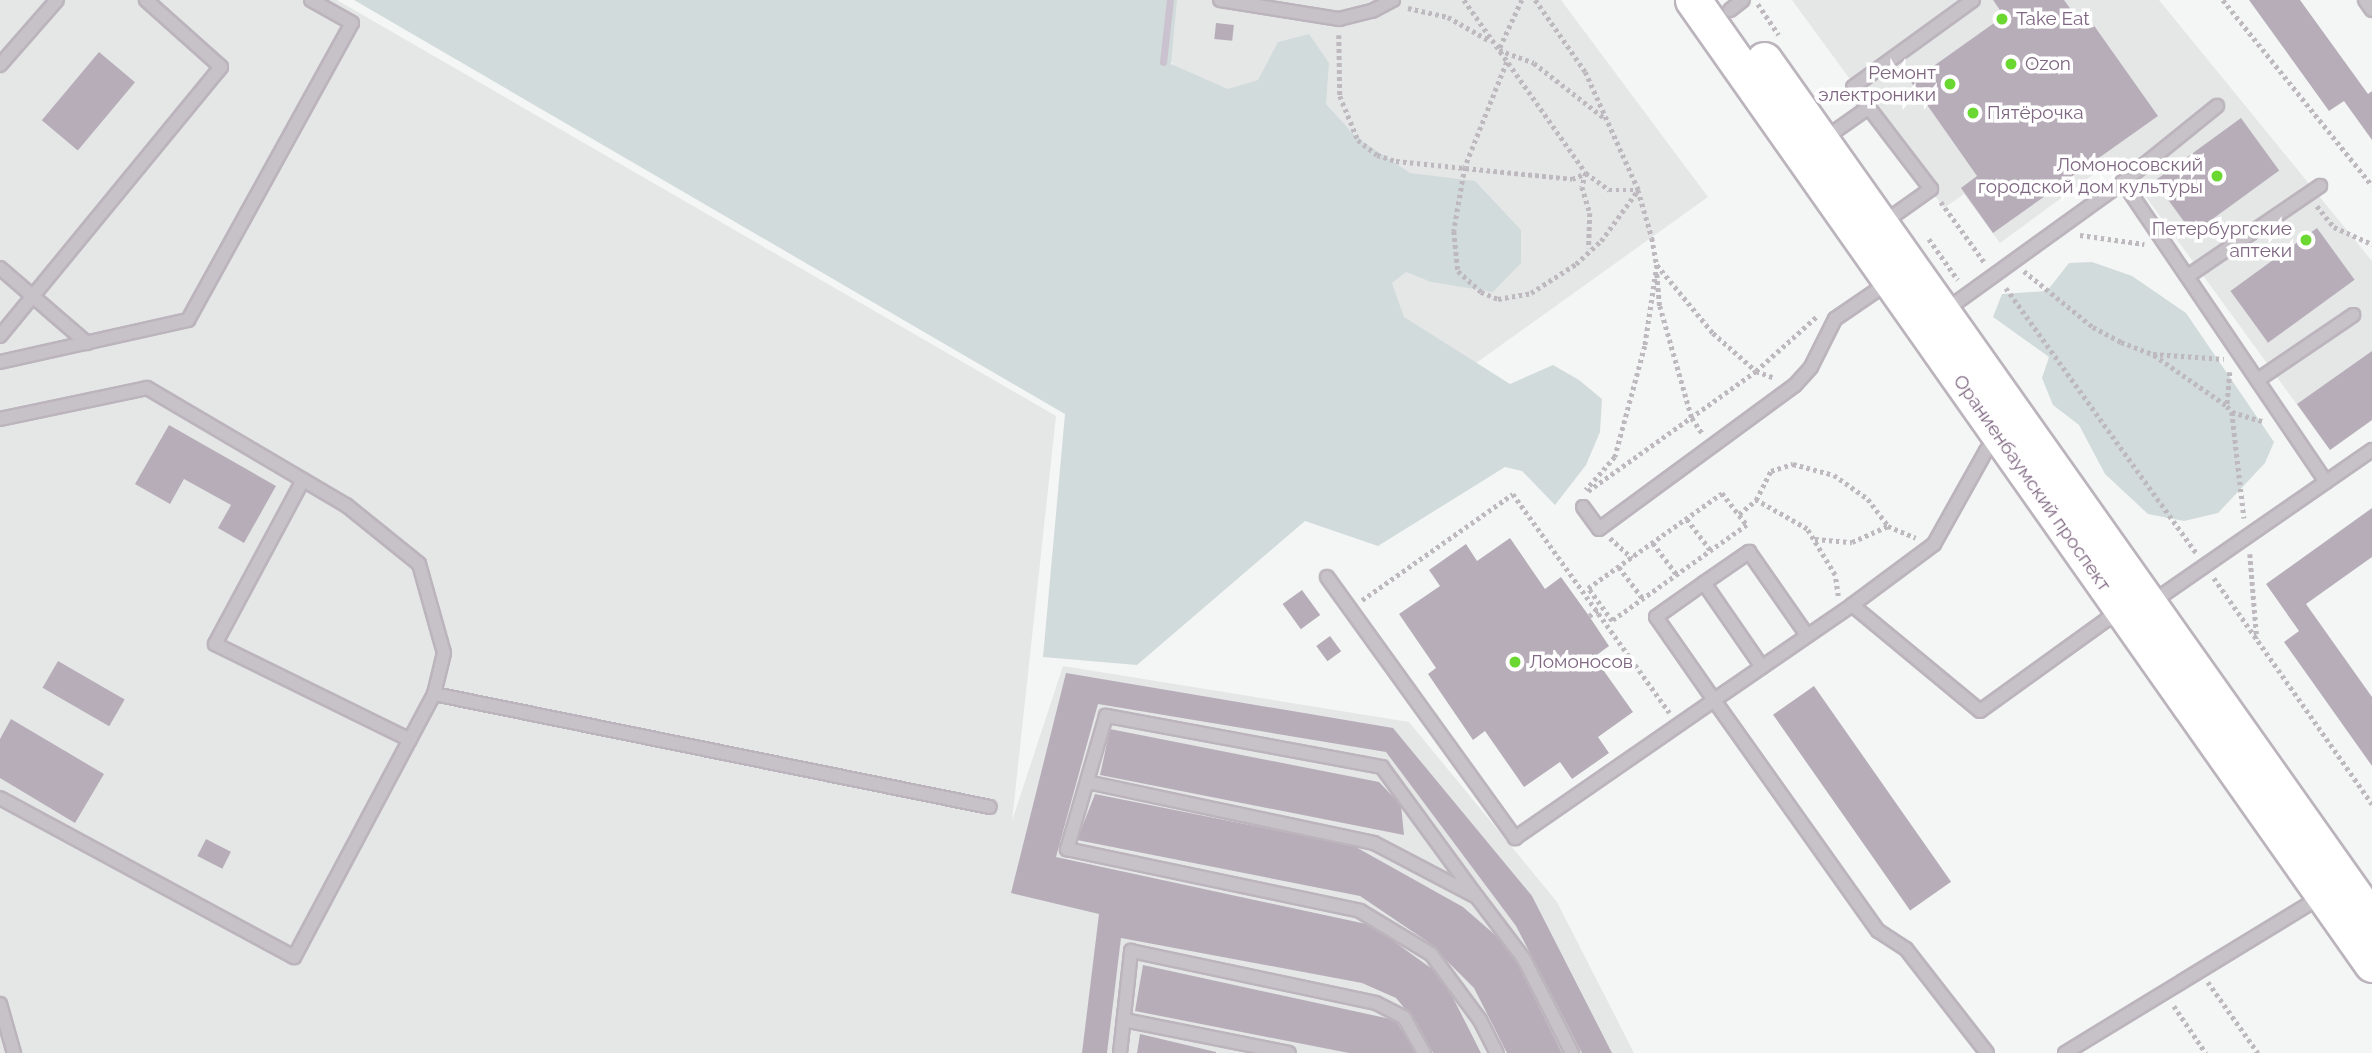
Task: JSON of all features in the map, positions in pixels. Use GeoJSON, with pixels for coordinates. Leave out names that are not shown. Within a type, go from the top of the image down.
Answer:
{"type":"FeatureCollection","features":[{"type":"Feature","properties":{"kind":"main road","name":"Ораниенбаумский проспект"},"geometry":{"type":"LineString","coordinates":[[1720,7],[1811,149],[1889,282],[2010,428],[2334,887],[2372,964]]}},
{"type":"Feature","properties":{"kind":"main road","name":"Ораниенбаумский проспект"},"geometry":{"type":"LineString","coordinates":[[1811,149],[1880,226],[1942,312],[2010,428]]}},
{"type":"Feature","properties":{"kind":"main road","name":"Ораниенбаумский проспект"},"geometry":{"type":"LineString","coordinates":[[2334,887],[2372,920]]}},
{"type":"Feature","properties":{"kind":"lane"},"geometry":{"type":"LineString","coordinates":[[0,65],[57,0]]}},
{"type":"Feature","properties":{"kind":"lane"},"geometry":{"type":"LineString","coordinates":[[0,336],[221,67],[146,0]]}},
{"type":"Feature","properties":{"kind":"lane"},"geometry":{"type":"LineString","coordinates":[[0,362],[188,320],[352,23],[311,0]]}},
{"type":"Feature","properties":{"kind":"lane"},"geometry":{"type":"LineString","coordinates":[[1220,0],[1339,19],[1390,2]]}},
{"type":"Feature","properties":{"kind":"lane"},"geometry":{"type":"LineString","coordinates":[[1880,226],[1931,189],[1853,87],[1973,0]]}},
{"type":"Feature","properties":{"kind":"lane"},"geometry":{"type":"LineString","coordinates":[[2365,0],[2372,10]]}},
{"type":"Feature","properties":{"kind":"lane"},"geometry":{"type":"LineString","coordinates":[[1942,312],[2123,182],[2217,106]]}},
{"type":"Feature","properties":{"kind":"lane"},"geometry":{"type":"LineString","coordinates":[[1811,149],[1868,108]]}},
{"type":"Feature","properties":{"kind":"lane"},"geometry":{"type":"LineString","coordinates":[[2123,182],[2259,379],[2326,482]]}},
{"type":"Feature","properties":{"kind":"lane"},"geometry":{"type":"LineString","coordinates":[[2188,276],[2320,186]]}},
{"type":"Feature","properties":{"kind":"lane"},"geometry":{"type":"LineString","coordinates":[[0,268],[87,343]]}},
{"type":"Feature","properties":{"kind":"lane"},"geometry":{"type":"LineString","coordinates":[[1583,507],[1599,528],[1795,385],[1811,367],[1835,319],[1889,282]]}},
{"type":"Feature","properties":{"kind":"lane"},"geometry":{"type":"LineString","coordinates":[[2259,379],[2353,315]]}},
{"type":"Feature","properties":{"kind":"lane"},"geometry":{"type":"LineString","coordinates":[[0,419],[147,388],[346,506],[419,564],[444,653],[434,694],[294,957],[0,800]]}},
{"type":"Feature","properties":{"kind":"lane"},"geometry":{"type":"LineString","coordinates":[[1327,577],[1515,838],[1852,605],[1934,544],[1986,451],[2010,428]]}},
{"type":"Feature","properties":{"kind":"lane"},"geometry":{"type":"LineString","coordinates":[[1852,605],[1980,711],[2106,620],[2139,611],[2372,450]]}},
{"type":"Feature","properties":{"kind":"lane"},"geometry":{"type":"LineString","coordinates":[[303,480],[215,644],[410,740]]}},
{"type":"Feature","properties":{"kind":"lane"},"geometry":{"type":"LineString","coordinates":[[1807,635],[1749,552],[1656,617],[1878,930],[1906,949],[1987,1053]]}},
{"type":"Feature","properties":{"kind":"lane"},"geometry":{"type":"LineString","coordinates":[[1704,583],[1762,667]]}},
{"type":"Feature","properties":{"kind":"lane"},"geometry":{"type":"LineString","coordinates":[[434,694],[990,807]]}},
{"type":"Feature","properties":{"kind":"lane"},"geometry":{"type":"LineString","coordinates":[[1497,1053],[1480,1020],[1431,954],[1360,911],[1067,849],[1106,716],[1382,767],[1524,959],[1573,1053]]}},
{"type":"Feature","properties":{"kind":"lane"},"geometry":{"type":"LineString","coordinates":[[1087,782],[1374,843],[1477,897]]}},
{"type":"Feature","properties":{"kind":"lane"},"geometry":{"type":"LineString","coordinates":[[2066,1053],[2334,887]]}},
{"type":"Feature","properties":{"kind":"lane"},"geometry":{"type":"LineString","coordinates":[[1120,1053],[1131,951],[1376,1003],[1404,1017],[1424,1053]]}},
{"type":"Feature","properties":{"kind":"lane"},"geometry":{"type":"LineString","coordinates":[[0,1004],[14,1053]]}},
{"type":"Feature","properties":{"kind":"lane"},"geometry":{"type":"LineString","coordinates":[[1124,1020],[1289,1053]]}},
{"type":"Feature","properties":{"kind":"path"},"geometry":{"type":"LineString","coordinates":[[1464,0],[1586,173],[1609,190],[1637,190]]}},
{"type":"Feature","properties":{"kind":"path"},"geometry":{"type":"LineString","coordinates":[[1499,50],[1522,0]]}},
{"type":"Feature","properties":{"kind":"path"},"geometry":{"type":"LineString","coordinates":[[1535,0],[1586,72],[1637,190],[1657,265],[1660,306],[1692,418],[1710,447]]}},
{"type":"Feature","properties":{"kind":"path"},"geometry":{"type":"LineString","coordinates":[[2223,0],[2372,185]]}},
{"type":"Feature","properties":{"kind":"path"},"geometry":{"type":"LineString","coordinates":[[1390,2],[1448,17],[1494,44]]}},
{"type":"Feature","properties":{"kind":"path"},"geometry":{"type":"LineString","coordinates":[[1339,19],[1340,96],[1358,140],[1377,155],[1396,161],[1572,178],[1586,173]]}},
{"type":"Feature","properties":{"kind":"path"},"geometry":{"type":"LineString","coordinates":[[1499,50],[1534,63],[1604,118]]}},
{"type":"Feature","properties":{"kind":"path"},"geometry":{"type":"LineString","coordinates":[[1507,61],[1465,167],[1454,214],[1454,257],[1458,271],[1480,292],[1497,299],[1531,293],[1576,264],[1601,240],[1637,190]]}},
{"type":"Feature","properties":{"kind":"path"},"geometry":{"type":"LineString","coordinates":[[1586,173],[1583,187],[1590,213],[1589,249]]}},
{"type":"Feature","properties":{"kind":"path"},"geometry":{"type":"LineString","coordinates":[[1931,189],[2005,286],[2372,804]]}},
{"type":"Feature","properties":{"kind":"path"},"geometry":{"type":"LineString","coordinates":[[2309,195],[2334,227],[2372,244]]}},
{"type":"Feature","properties":{"kind":"path"},"geometry":{"type":"LineString","coordinates":[[2067,242],[2078,234],[2168,248]]}},
{"type":"Feature","properties":{"kind":"path"},"geometry":{"type":"LineString","coordinates":[[2013,261],[2093,327],[2153,354],[2232,412],[2249,535],[2257,640]]}},
{"type":"Feature","properties":{"kind":"path"},"geometry":{"type":"LineString","coordinates":[[2005,286],[2036,264]]}},
{"type":"Feature","properties":{"kind":"path"},"geometry":{"type":"LineString","coordinates":[[1657,265],[1713,333],[1756,371],[1795,385]]}},
{"type":"Feature","properties":{"kind":"path"},"geometry":{"type":"LineString","coordinates":[[1657,265],[1645,346],[1615,457],[1578,498],[1756,371],[1820,313]]}},
{"type":"Feature","properties":{"kind":"path"},"geometry":{"type":"LineString","coordinates":[[2227,406],[2233,342]]}},
{"type":"Feature","properties":{"kind":"path"},"geometry":{"type":"LineString","coordinates":[[2153,354],[2231,360]]}},
{"type":"Feature","properties":{"kind":"path"},"geometry":{"type":"LineString","coordinates":[[1739,514],[1756,500],[1771,471],[1793,464],[1834,475],[1868,499],[1888,526],[1934,544]]}},
{"type":"Feature","properties":{"kind":"path"},"geometry":{"type":"LineString","coordinates":[[1350,608],[1513,494],[1600,609],[1612,621],[1747,525],[1722,493],[1588,588],[1600,609],[1676,725]]}},
{"type":"Feature","properties":{"kind":"path"},"geometry":{"type":"LineString","coordinates":[[1756,500],[1779,510],[1814,539],[1835,575],[1839,614]]}},
{"type":"Feature","properties":{"kind":"path"},"geometry":{"type":"LineString","coordinates":[[1687,519],[1711,551]]}},
{"type":"Feature","properties":{"kind":"path"},"geometry":{"type":"LineString","coordinates":[[1814,539],[1852,542],[1888,526]]}},
{"type":"Feature","properties":{"kind":"path"},"geometry":{"type":"LineString","coordinates":[[1599,528],[1632,558]]}},
{"type":"Feature","properties":{"kind":"path"},"geometry":{"type":"LineString","coordinates":[[1653,543],[1676,575]]}},
{"type":"Feature","properties":{"kind":"path"},"geometry":{"type":"LineString","coordinates":[[1619,567],[1643,600]]}},
{"type":"Feature","properties":{"kind":"path"},"geometry":{"type":"LineString","coordinates":[[1589,616],[1600,609]]}},
{"type":"Feature","properties":{"kind":"path"},"geometry":{"type":"LineString","coordinates":[[2200,970],[2258,1053]]}},
{"type":"Feature","properties":{"kind":"path"},"geometry":{"type":"LineString","coordinates":[[2164,990],[2206,1053]]}},
{"type":"Feature","properties":{"kind":"shaded area"},"geometry":{"type":"Polygon","coordinates":[[[0,0],[337,0],[1056,416],[1012,821],[1063,666],[1409,722],[1557,902],[1634,1053],[0,1053],[0,0]]]}},
{"type":"Feature","properties":{"kind":"shaded area"},"geometry":{"type":"Polygon","coordinates":[[[354,0],[1177,0],[1171,64],[1228,89],[1258,80],[1278,42],[1309,34],[1329,63],[1326,104],[1356,137],[1410,173],[1475,181],[1521,230],[1521,263],[1493,292],[1431,282],[1406,272],[1392,283],[1404,317],[1510,384],[1553,365],[1579,380],[1602,399],[1600,432],[1586,465],[1555,505],[1522,471],[1505,467],[1378,546],[1305,521],[1137,665],[1043,657],[1065,414],[354,0]]]}},
{"type":"Feature","properties":{"kind":"shaded area"},"geometry":{"type":"Polygon","coordinates":[[[1176,0],[1561,0],[1708,197],[1444,386],[1170,61],[1176,0]]]}},
{"type":"Feature","properties":{"kind":"shaded area"},"geometry":{"type":"Polygon","coordinates":[[[1792,0],[2159,0],[2372,261],[2372,420],[2330,450],[2117,157],[2000,243],[1964,194],[1944,208],[1792,0]]]}},
{"type":"Feature","properties":{"kind":"shaded area"},"geometry":{"type":"Polygon","coordinates":[[[2092,262],[2132,276],[2186,313],[2274,442],[2265,463],[2218,513],[2184,521],[2148,514],[2105,474],[2079,425],[2053,405],[2042,378],[2049,357],[1993,317],[2002,294],[2047,291],[2069,263],[2092,262]]]}},
{"type":"Feature","properties":{"kind":"building"},"geometry":{"type":"Polygon","coordinates":[[[1993,0],[2064,0],[2075,15],[2083,10],[2158,116],[1993,233],[1961,188],[1977,176],[1911,82],[2004,16],[1993,0]]]}},
{"type":"Feature","properties":{"kind":"building"},"geometry":{"type":"Polygon","coordinates":[[[2249,0],[2300,0],[2368,94],[2372,91],[2372,140],[2344,101],[2329,111],[2249,0]]]}},
{"type":"Feature","properties":{"kind":"building"},"geometry":{"type":"Polygon","coordinates":[[[1216,23],[1234,25],[1232,41],[1214,39],[1216,23]]]}},
{"type":"Feature","properties":{"kind":"building"},"geometry":{"type":"Polygon","coordinates":[[[99,52],[135,82],[78,150],[42,120],[99,52]]]}},
{"type":"Feature","properties":{"kind":"building","name":"Ломоносовский городской дом культуры"},"geometry":{"type":"Polygon","coordinates":[[[2241,118],[2279,171],[2193,233],[2154,181],[2241,118]]]}},
{"type":"Feature","properties":{"kind":"building"},"geometry":{"type":"Polygon","coordinates":[[[2317,228],[2355,280],[2268,343],[2230,291],[2317,228]]]}},
{"type":"Feature","properties":{"kind":"building"},"geometry":{"type":"Polygon","coordinates":[[[2372,351],[2372,420],[2330,450],[2297,404],[2372,351]]]}},
{"type":"Feature","properties":{"kind":"building"},"geometry":{"type":"Polygon","coordinates":[[[169,425],[276,486],[244,543],[218,528],[231,505],[184,479],[170,504],[135,484],[169,425]]]}},
{"type":"Feature","properties":{"kind":"building"},"geometry":{"type":"Polygon","coordinates":[[[2372,508],[2372,557],[2306,604],[2372,697],[2372,766],[2284,642],[2299,631],[2266,584],[2372,508]]]}},
{"type":"Feature","properties":{"kind":"building","name":"Ломоносов"},"geometry":{"type":"Polygon","coordinates":[[[1510,538],[1545,589],[1561,577],[1589,616],[1609,646],[1594,657],[1633,712],[1598,737],[1609,753],[1572,779],[1560,762],[1524,787],[1485,731],[1473,740],[1428,674],[1436,668],[1399,614],[1440,586],[1429,570],[1466,544],[1477,561],[1510,538]]]}},
{"type":"Feature","properties":{"kind":"building"},"geometry":{"type":"Polygon","coordinates":[[[1302,590],[1320,615],[1301,629],[1283,604],[1302,590]]]}},
{"type":"Feature","properties":{"kind":"building"},"geometry":{"type":"Polygon","coordinates":[[[1330,636],[1341,651],[1327,661],[1316,646],[1330,636]]]}},
{"type":"Feature","properties":{"kind":"building"},"geometry":{"type":"Polygon","coordinates":[[[58,661],[125,700],[109,726],[42,688],[58,661]]]}},
{"type":"Feature","properties":{"kind":"building"},"geometry":{"type":"Polygon","coordinates":[[[1066,673],[1393,728],[1532,896],[1612,1053],[1582,1053],[1516,926],[1386,752],[1098,704],[1056,857],[1371,925],[1442,976],[1481,1053],[1433,1053],[1417,1023],[1396,998],[1362,983],[1121,938],[1107,1053],[1082,1053],[1099,914],[1011,893],[1066,673]]]}},
{"type":"Feature","properties":{"kind":"building"},"geometry":{"type":"Polygon","coordinates":[[[1814,686],[1951,882],[1910,910],[1773,715],[1814,686]]]}},
{"type":"Feature","properties":{"kind":"building"},"geometry":{"type":"Polygon","coordinates":[[[11,719],[104,774],[75,823],[0,778],[0,739],[11,719]]]}},
{"type":"Feature","properties":{"kind":"building"},"geometry":{"type":"Polygon","coordinates":[[[1110,729],[1379,782],[1401,805],[1404,835],[1100,775],[1110,729]]]}},
{"type":"Feature","properties":{"kind":"building"},"geometry":{"type":"Polygon","coordinates":[[[1095,794],[1354,846],[1463,907],[1509,947],[1562,1053],[1507,1053],[1474,988],[1428,942],[1360,896],[1077,840],[1095,794]]]}},
{"type":"Feature","properties":{"kind":"building"},"geometry":{"type":"Polygon","coordinates":[[[206,839],[231,852],[222,869],[197,856],[206,839]]]}},
{"type":"Feature","properties":{"kind":"building"},"geometry":{"type":"Polygon","coordinates":[[[1143,965],[1395,1020],[1417,1053],[1349,1053],[1135,1011],[1143,965]]]}},
{"type":"Feature","properties":{"kind":"building"},"geometry":{"type":"Polygon","coordinates":[[[1140,1034],[1216,1052],[1216,1053],[1137,1053],[1140,1034]]]}},
{"type":"Feature","properties":{"kind":"waterway"},"geometry":{"type":"LineString","coordinates":[[1163,62],[1170,0]]}},
{"type":"Feature","properties":{"kind":"place","name":"Take Eat"},"geometry":{"type":"Point","coordinates":[2002,19]}},
{"type":"Feature","properties":{"kind":"place","name":"Ozon"},"geometry":{"type":"Point","coordinates":[2011,64]}},
{"type":"Feature","properties":{"kind":"place","name":"Ремонт электроники"},"geometry":{"type":"Point","coordinates":[1950,84]}},
{"type":"Feature","properties":{"kind":"place","name":"Пятёрочка"},"geometry":{"type":"Point","coordinates":[1973,113]}},
{"type":"Feature","properties":{"kind":"place","name":"Ломоносовский городской дом культуры"},"geometry":{"type":"Point","coordinates":[2217,176]}},
{"type":"Feature","properties":{"kind":"place","name":"Петербургские аптеки"},"geometry":{"type":"Point","coordinates":[2306,240]}},
{"type":"Feature","properties":{"kind":"place","name":"Ломоносов"},"geometry":{"type":"Point","coordinates":[1515,662]}}]}
